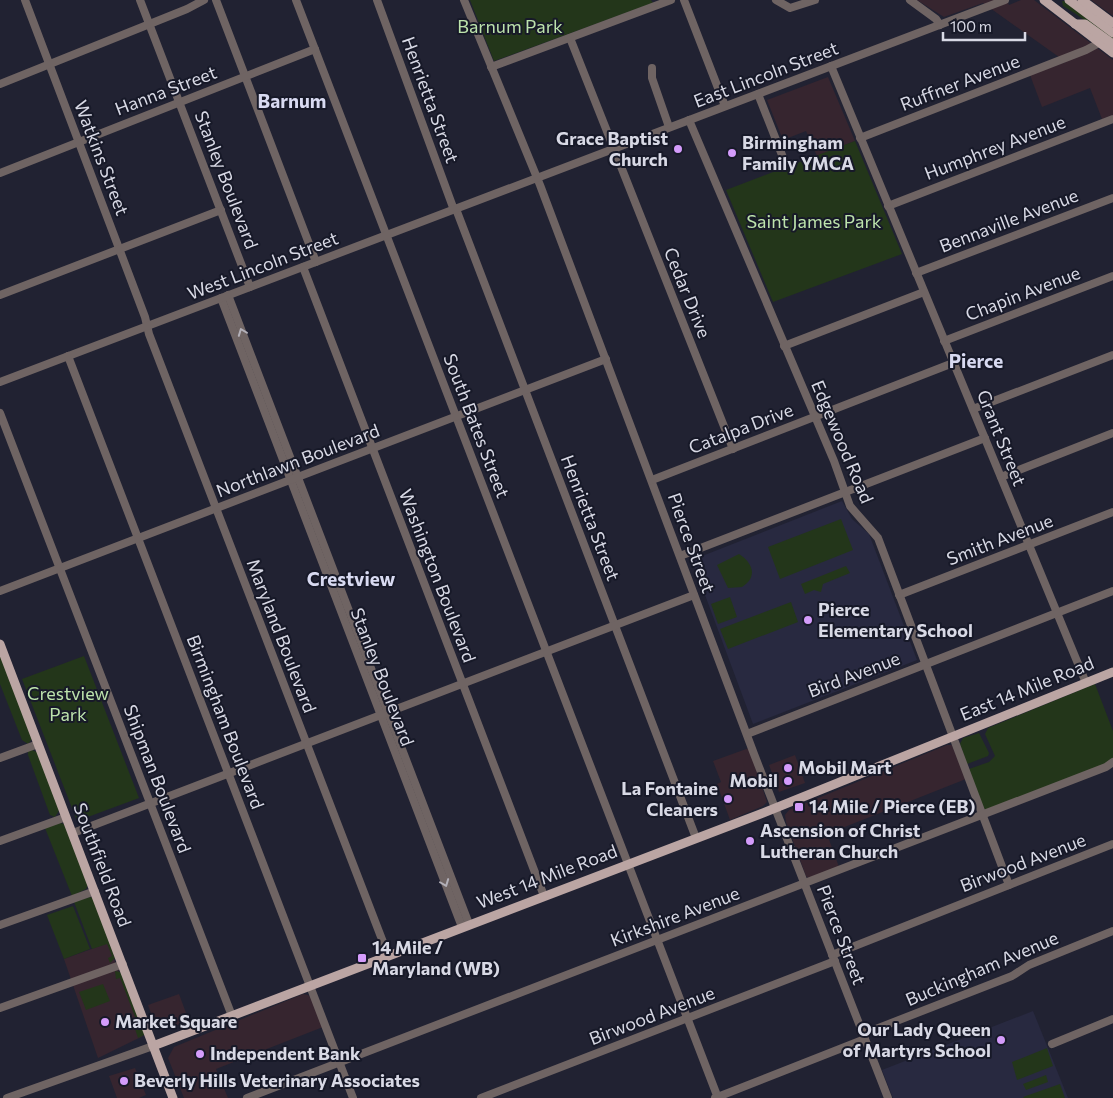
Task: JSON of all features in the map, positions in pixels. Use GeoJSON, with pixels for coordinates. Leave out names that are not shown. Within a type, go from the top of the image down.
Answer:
{"type":"FeatureCollection","features":[{"type":"Feature","properties":{"kind":"main road"},"geometry":{"type":"LineString","coordinates":[[1044,0],[1113,53]]}},
{"type":"Feature","properties":{"kind":"main road"},"geometry":{"type":"LineString","coordinates":[[1055,0],[1055,7],[1058,11]]}},
{"type":"Feature","properties":{"kind":"main road"},"geometry":{"type":"LineString","coordinates":[[1069,0],[1113,33]]}},
{"type":"Feature","properties":{"kind":"main road"},"geometry":{"type":"LineString","coordinates":[[1082,0],[1113,23]]}},
{"type":"Feature","properties":{"kind":"main road"},"geometry":{"type":"LineString","coordinates":[[1075,24],[1084,24],[1113,44]]}},
{"type":"Feature","properties":{"kind":"main road","name":"Southfield Road"},"geometry":{"type":"LineString","coordinates":[[0,644],[173,1098]]}},
{"type":"Feature","properties":{"kind":"main road","name":"East 14 Mile Road"},"geometry":{"type":"LineString","coordinates":[[953,736],[1113,672]]}},
{"type":"Feature","properties":{"kind":"main road","name":"West 14 Mile Road"},"geometry":{"type":"LineString","coordinates":[[153,1046],[775,808],[953,736]]}},
{"type":"Feature","properties":{"kind":"street","name":"Watkins Street"},"geometry":{"type":"LineString","coordinates":[[25,0],[148,326]]}},
{"type":"Feature","properties":{"kind":"street","name":"Stanley Boulevard"},"geometry":{"type":"LineString","coordinates":[[140,0],[250,287]]}},
{"type":"Feature","properties":{"kind":"street"},"geometry":{"type":"LineString","coordinates":[[0,84],[204,0]]}},
{"type":"Feature","properties":{"kind":"street"},"geometry":{"type":"LineString","coordinates":[[216,0],[316,262]]}},
{"type":"Feature","properties":{"kind":"street","name":"South Bates Street"},"geometry":{"type":"LineString","coordinates":[[296,0],[717,1098]]}},
{"type":"Feature","properties":{"kind":"street","name":"Henrietta Street"},"geometry":{"type":"LineString","coordinates":[[377,0],[696,838]]}},
{"type":"Feature","properties":{"kind":"street","name":"Pierce Street"},"geometry":{"type":"LineString","coordinates":[[464,0],[537,178],[746,734],[888,1098]]}},
{"type":"Feature","properties":{"kind":"street"},"geometry":{"type":"LineString","coordinates":[[491,67],[672,0]]}},
{"type":"Feature","properties":{"kind":"street"},"geometry":{"type":"LineString","coordinates":[[684,0],[725,106]]}},
{"type":"Feature","properties":{"kind":"street"},"geometry":{"type":"LineString","coordinates":[[776,0],[790,8],[815,0]]}},
{"type":"Feature","properties":{"kind":"street"},"geometry":{"type":"LineString","coordinates":[[910,0],[936,18],[940,24]]}},
{"type":"Feature","properties":{"kind":"street","name":"East Lincoln Street"},"geometry":{"type":"LineString","coordinates":[[537,178],[1005,0]]}},
{"type":"Feature","properties":{"kind":"street","name":"Cedar Drive"},"geometry":{"type":"LineString","coordinates":[[570,38],[612,149],[733,449]]}},
{"type":"Feature","properties":{"kind":"street","name":"Ruffner Avenue"},"geometry":{"type":"LineString","coordinates":[[860,138],[1077,54],[1098,43]]}},
{"type":"Feature","properties":{"kind":"street","name":"Hanna Street"},"geometry":{"type":"LineString","coordinates":[[0,173],[315,49]]}},
{"type":"Feature","properties":{"kind":"street","name":"Grant Street"},"geometry":{"type":"LineString","coordinates":[[831,66],[1086,683]]}},
{"type":"Feature","properties":{"kind":"street"},"geometry":{"type":"LineString","coordinates":[[652,68],[652,78],[669,127]]}},
{"type":"Feature","properties":{"kind":"street"},"geometry":{"type":"LineString","coordinates":[[758,94],[784,160]]}},
{"type":"Feature","properties":{"kind":"street","name":"Humphrey Avenue"},"geometry":{"type":"LineString","coordinates":[[888,206],[1113,119]]}},
{"type":"Feature","properties":{"kind":"street","name":"Edgewood Road"},"geometry":{"type":"LineString","coordinates":[[689,120],[853,512],[878,538],[1009,885]]}},
{"type":"Feature","properties":{"kind":"street","name":"West Lincoln Street"},"geometry":{"type":"LineString","coordinates":[[0,382],[537,178]]}},
{"type":"Feature","properties":{"kind":"street","name":"Bennaville Avenue"},"geometry":{"type":"LineString","coordinates":[[916,273],[1113,198]]}},
{"type":"Feature","properties":{"kind":"street"},"geometry":{"type":"LineString","coordinates":[[0,295],[221,210]]}},
{"type":"Feature","properties":{"kind":"street","name":"Washington Boulevard"},"geometry":{"type":"LineString","coordinates":[[302,267],[544,896]]}},
{"type":"Feature","properties":{"kind":"street","name":"Chapin Avenue"},"geometry":{"type":"LineString","coordinates":[[944,341],[1113,276]]}},
{"type":"Feature","properties":{"kind":"street"},"geometry":{"type":"LineString","coordinates":[[784,346],[924,292]]}},
{"type":"Feature","properties":{"kind":"street","name":"Stanley Boulevard"},"geometry":{"type":"LineString","coordinates":[[225,297],[465,926]]}},
{"type":"Feature","properties":{"kind":"street","name":"Maryland Boulevard"},"geometry":{"type":"LineString","coordinates":[[148,326],[149,334],[388,956]]}},
{"type":"Feature","properties":{"kind":"street"},"geometry":{"type":"LineString","coordinates":[[973,409],[1113,355]]}},
{"type":"Feature","properties":{"kind":"street","name":"Birmingham Boulevard"},"geometry":{"type":"LineString","coordinates":[[68,356],[353,1098]]}},
{"type":"Feature","properties":{"kind":"street","name":"Northlawn Boulevard"},"geometry":{"type":"LineString","coordinates":[[0,590],[606,360]]}},
{"type":"Feature","properties":{"kind":"street","name":"Catalpa Drive"},"geometry":{"type":"LineString","coordinates":[[652,480],[953,363]]}},
{"type":"Feature","properties":{"kind":"street","name":"Shipman Boulevard"},"geometry":{"type":"LineString","coordinates":[[0,413],[232,1016]]}},
{"type":"Feature","properties":{"kind":"street"},"geometry":{"type":"LineString","coordinates":[[1001,476],[1113,434]]}},
{"type":"Feature","properties":{"kind":"street"},"geometry":{"type":"LineString","coordinates":[[680,556],[985,438]]}},
{"type":"Feature","properties":{"kind":"street","name":"Smith Avenue"},"geometry":{"type":"LineString","coordinates":[[899,595],[1113,512]]}},
{"type":"Feature","properties":{"kind":"street","name":"Bird Avenue"},"geometry":{"type":"LineString","coordinates":[[746,734],[1113,591]]}},
{"type":"Feature","properties":{"kind":"street"},"geometry":{"type":"LineString","coordinates":[[72,833],[694,596]]}},
{"type":"Feature","properties":{"kind":"street"},"geometry":{"type":"LineString","coordinates":[[0,758],[38,744]]}},
{"type":"Feature","properties":{"kind":"street","name":"Kirkshire Avenue"},"geometry":{"type":"LineString","coordinates":[[247,1098],[805,884],[1106,767],[1113,762]]}},
{"type":"Feature","properties":{"kind":"street"},"geometry":{"type":"LineString","coordinates":[[0,841],[66,817]]}},
{"type":"Feature","properties":{"kind":"street","name":"Birwood Avenue"},"geometry":{"type":"LineString","coordinates":[[481,1098],[687,1019],[1009,885],[1113,844]]}},
{"type":"Feature","properties":{"kind":"street"},"geometry":{"type":"LineString","coordinates":[[0,925],[95,890]]}},
{"type":"Feature","properties":{"kind":"street","name":"Buckingham Avenue"},"geometry":{"type":"LineString","coordinates":[[717,1098],[1012,976],[1029,964],[1113,931]]}},
{"type":"Feature","properties":{"kind":"street"},"geometry":{"type":"LineString","coordinates":[[0,1008],[123,964]]}},
{"type":"Feature","properties":{"kind":"street"},"geometry":{"type":"LineString","coordinates":[[1052,1044],[1113,1019]]}},
{"type":"Feature","properties":{"kind":"street"},"geometry":{"type":"LineString","coordinates":[[7,1098],[153,1046]]}},
{"type":"Feature","properties":{"kind":"shaded area"},"geometry":{"type":"Polygon","coordinates":[[[917,0],[1007,0],[1009,5],[1021,0],[1034,0],[1113,60],[1113,115],[1102,119],[1090,88],[1042,107],[1030,75],[1066,62],[983,3],[944,17],[917,0]]]}},
{"type":"Feature","properties":{"kind":"shaded area"},"geometry":{"type":"Polygon","coordinates":[[[1091,0],[1113,0],[1113,16],[1091,0]]]}},
{"type":"Feature","properties":{"kind":"shaded area"},"geometry":{"type":"Polygon","coordinates":[[[828,77],[855,141],[817,156],[806,131],[783,140],[767,100],[828,77]]]}},
{"type":"Feature","properties":{"kind":"shaded area","name":"Pierce Elementary School"},"geometry":{"type":"Polygon","coordinates":[[[842,501],[852,519],[869,534],[917,660],[753,724],[692,560],[842,501]]]}},
{"type":"Feature","properties":{"kind":"shaded area"},"geometry":{"type":"Polygon","coordinates":[[[947,745],[952,745],[966,779],[827,834],[839,867],[808,878],[806,876],[786,822],[785,815],[789,810],[947,745]]]}},
{"type":"Feature","properties":{"kind":"shaded area"},"geometry":{"type":"Polygon","coordinates":[[[749,748],[767,802],[763,806],[730,820],[717,784],[721,782],[713,761],[749,748]]]}},
{"type":"Feature","properties":{"kind":"shaded area"},"geometry":{"type":"Polygon","coordinates":[[[795,755],[805,783],[779,792],[769,765],[795,755]]]}},
{"type":"Feature","properties":{"kind":"shaded area"},"geometry":{"type":"Polygon","coordinates":[[[108,943],[143,1036],[98,1058],[64,959],[108,943]]]}},
{"type":"Feature","properties":{"kind":"shaded area"},"geometry":{"type":"Polygon","coordinates":[[[179,994],[189,1021],[164,1030],[157,1030],[148,1005],[179,994]]]}},
{"type":"Feature","properties":{"kind":"shaded area"},"geometry":{"type":"Polygon","coordinates":[[[303,994],[308,995],[312,999],[323,1027],[216,1069],[228,1098],[184,1098],[168,1058],[174,1047],[303,994]]]}},
{"type":"Feature","properties":{"kind":"shaded area","name":"Our Lady Queen of Martyrs School"},"geometry":{"type":"Polygon","coordinates":[[[1033,1011],[1068,1098],[893,1098],[882,1070],[1033,1011]]]}},
{"type":"Feature","properties":{"kind":"shaded area"},"geometry":{"type":"Polygon","coordinates":[[[135,1068],[146,1095],[139,1098],[117,1098],[109,1076],[135,1068]]]}},
{"type":"Feature","properties":{"kind":"green space","name":"Barnum Park"},"geometry":{"type":"Polygon","coordinates":[[[470,0],[651,0],[653,3],[494,61],[470,0]]]}},
{"type":"Feature","properties":{"kind":"green space"},"geometry":{"type":"Polygon","coordinates":[[[1062,1],[1066,1],[1113,36],[1113,41],[1063,6],[1062,1]]]}},
{"type":"Feature","properties":{"kind":"green space","name":"Saint James Park"},"geometry":{"type":"Polygon","coordinates":[[[855,141],[902,254],[773,302],[726,190],[855,141]]]}},
{"type":"Feature","properties":{"kind":"green space"},"geometry":{"type":"Polygon","coordinates":[[[841,519],[853,550],[780,579],[768,547],[841,519]]]}},
{"type":"Feature","properties":{"kind":"green space"},"geometry":{"type":"Polygon","coordinates":[[[739,554],[748,562],[752,575],[742,587],[728,588],[717,565],[739,554]]]}},
{"type":"Feature","properties":{"kind":"green space"},"geometry":{"type":"Polygon","coordinates":[[[846,566],[850,573],[823,584],[821,592],[814,590],[805,594],[801,584],[846,566]]]}},
{"type":"Feature","properties":{"kind":"green space"},"geometry":{"type":"Polygon","coordinates":[[[730,597],[737,617],[718,624],[711,604],[730,597]]]}},
{"type":"Feature","properties":{"kind":"green space"},"geometry":{"type":"Polygon","coordinates":[[[791,602],[798,622],[728,649],[720,629],[791,602]]]}},
{"type":"Feature","properties":{"kind":"green space"},"geometry":{"type":"Polygon","coordinates":[[[0,652],[32,739],[28,744],[22,740],[0,684],[0,652]]]}},
{"type":"Feature","properties":{"kind":"green space","name":"Crestview Park"},"geometry":{"type":"Polygon","coordinates":[[[84,656],[139,798],[77,821],[22,679],[84,656]]]}},
{"type":"Feature","properties":{"kind":"green space"},"geometry":{"type":"Polygon","coordinates":[[[1095,684],[1113,731],[1113,758],[1109,763],[986,811],[969,769],[989,762],[995,756],[985,734],[988,728],[1095,684]]]}},
{"type":"Feature","properties":{"kind":"green space"},"geometry":{"type":"Polygon","coordinates":[[[979,733],[989,753],[988,756],[967,764],[960,744],[963,738],[979,733]]]}},
{"type":"Feature","properties":{"kind":"green space"},"geometry":{"type":"Polygon","coordinates":[[[32,750],[39,753],[60,809],[55,817],[50,815],[28,755],[28,751],[32,750]]]}},
{"type":"Feature","properties":{"kind":"green space"},"geometry":{"type":"Polygon","coordinates":[[[60,823],[64,824],[88,885],[86,889],[72,896],[45,828],[60,823]]]}},
{"type":"Feature","properties":{"kind":"green space"},"geometry":{"type":"Polygon","coordinates":[[[90,897],[93,898],[115,958],[110,963],[108,958],[112,956],[107,944],[92,949],[74,902],[90,897]]]}},
{"type":"Feature","properties":{"kind":"green space"},"geometry":{"type":"Polygon","coordinates":[[[73,906],[90,949],[64,959],[47,915],[73,906]]]}},
{"type":"Feature","properties":{"kind":"green space"},"geometry":{"type":"Polygon","coordinates":[[[115,971],[120,972],[123,976],[144,1032],[144,1035],[138,1038],[135,1029],[139,1027],[120,978],[116,979],[115,971]]]}},
{"type":"Feature","properties":{"kind":"green space"},"geometry":{"type":"Polygon","coordinates":[[[103,984],[110,1001],[86,1010],[79,992],[103,984]]]}},
{"type":"Feature","properties":{"kind":"green space"},"geometry":{"type":"Polygon","coordinates":[[[1047,1048],[1053,1066],[1017,1080],[1012,1062],[1047,1048]]]}},
{"type":"Feature","properties":{"kind":"green space"},"geometry":{"type":"Polygon","coordinates":[[[1046,1075],[1048,1082],[1026,1090],[1023,1084],[1046,1075]]]}},
{"type":"Feature","properties":{"kind":"green space"},"geometry":{"type":"Polygon","coordinates":[[[1060,1084],[1065,1098],[1023,1097],[1060,1084]]]}},
{"type":"Feature","properties":{"kind":"place","name":"Grace Baptist Church"},"geometry":{"type":"Point","coordinates":[678,149]}},
{"type":"Feature","properties":{"kind":"place","name":"Birmingham Family YMCA"},"geometry":{"type":"Point","coordinates":[732,153]}},
{"type":"Feature","properties":{"kind":"place","name":"Pierce Elementary School"},"geometry":{"type":"Point","coordinates":[808,620]}},
{"type":"Feature","properties":{"kind":"place","name":"Mobil Mart"},"geometry":{"type":"Point","coordinates":[788,768]}},
{"type":"Feature","properties":{"kind":"place","name":"Mobil"},"geometry":{"type":"Point","coordinates":[788,781]}},
{"type":"Feature","properties":{"kind":"place","name":"La Fontaine Cleaners"},"geometry":{"type":"Point","coordinates":[728,799]}},
{"type":"Feature","properties":{"kind":"place","name":"14 Mile / Pierce (EB)"},"geometry":{"type":"Point","coordinates":[799,807]}},
{"type":"Feature","properties":{"kind":"place","name":"Ascension of Christ Lutheran Church"},"geometry":{"type":"Point","coordinates":[750,841]}},
{"type":"Feature","properties":{"kind":"place","name":"14 Mile / Maryland (WB)"},"geometry":{"type":"Point","coordinates":[362,958]}},
{"type":"Feature","properties":{"kind":"place","name":"Market Square"},"geometry":{"type":"Point","coordinates":[105,1022]}},
{"type":"Feature","properties":{"kind":"place","name":"Our Lady Queen of Martyrs School"},"geometry":{"type":"Point","coordinates":[1001,1040]}},
{"type":"Feature","properties":{"kind":"place","name":"Independent Bank"},"geometry":{"type":"Point","coordinates":[200,1054]}},
{"type":"Feature","properties":{"kind":"place","name":"Beverly Hills Veterinary Associates"},"geometry":{"type":"Point","coordinates":[124,1081]}},
{"type":"Feature","properties":{"kind":"district","name":"Barnum"},"geometry":{"type":"Point","coordinates":[292,101]}},
{"type":"Feature","properties":{"kind":"district","name":"Pierce"},"geometry":{"type":"Point","coordinates":[976,361]}},
{"type":"Feature","properties":{"kind":"district","name":"Crestview"},"geometry":{"type":"Point","coordinates":[351,579]}}]}
